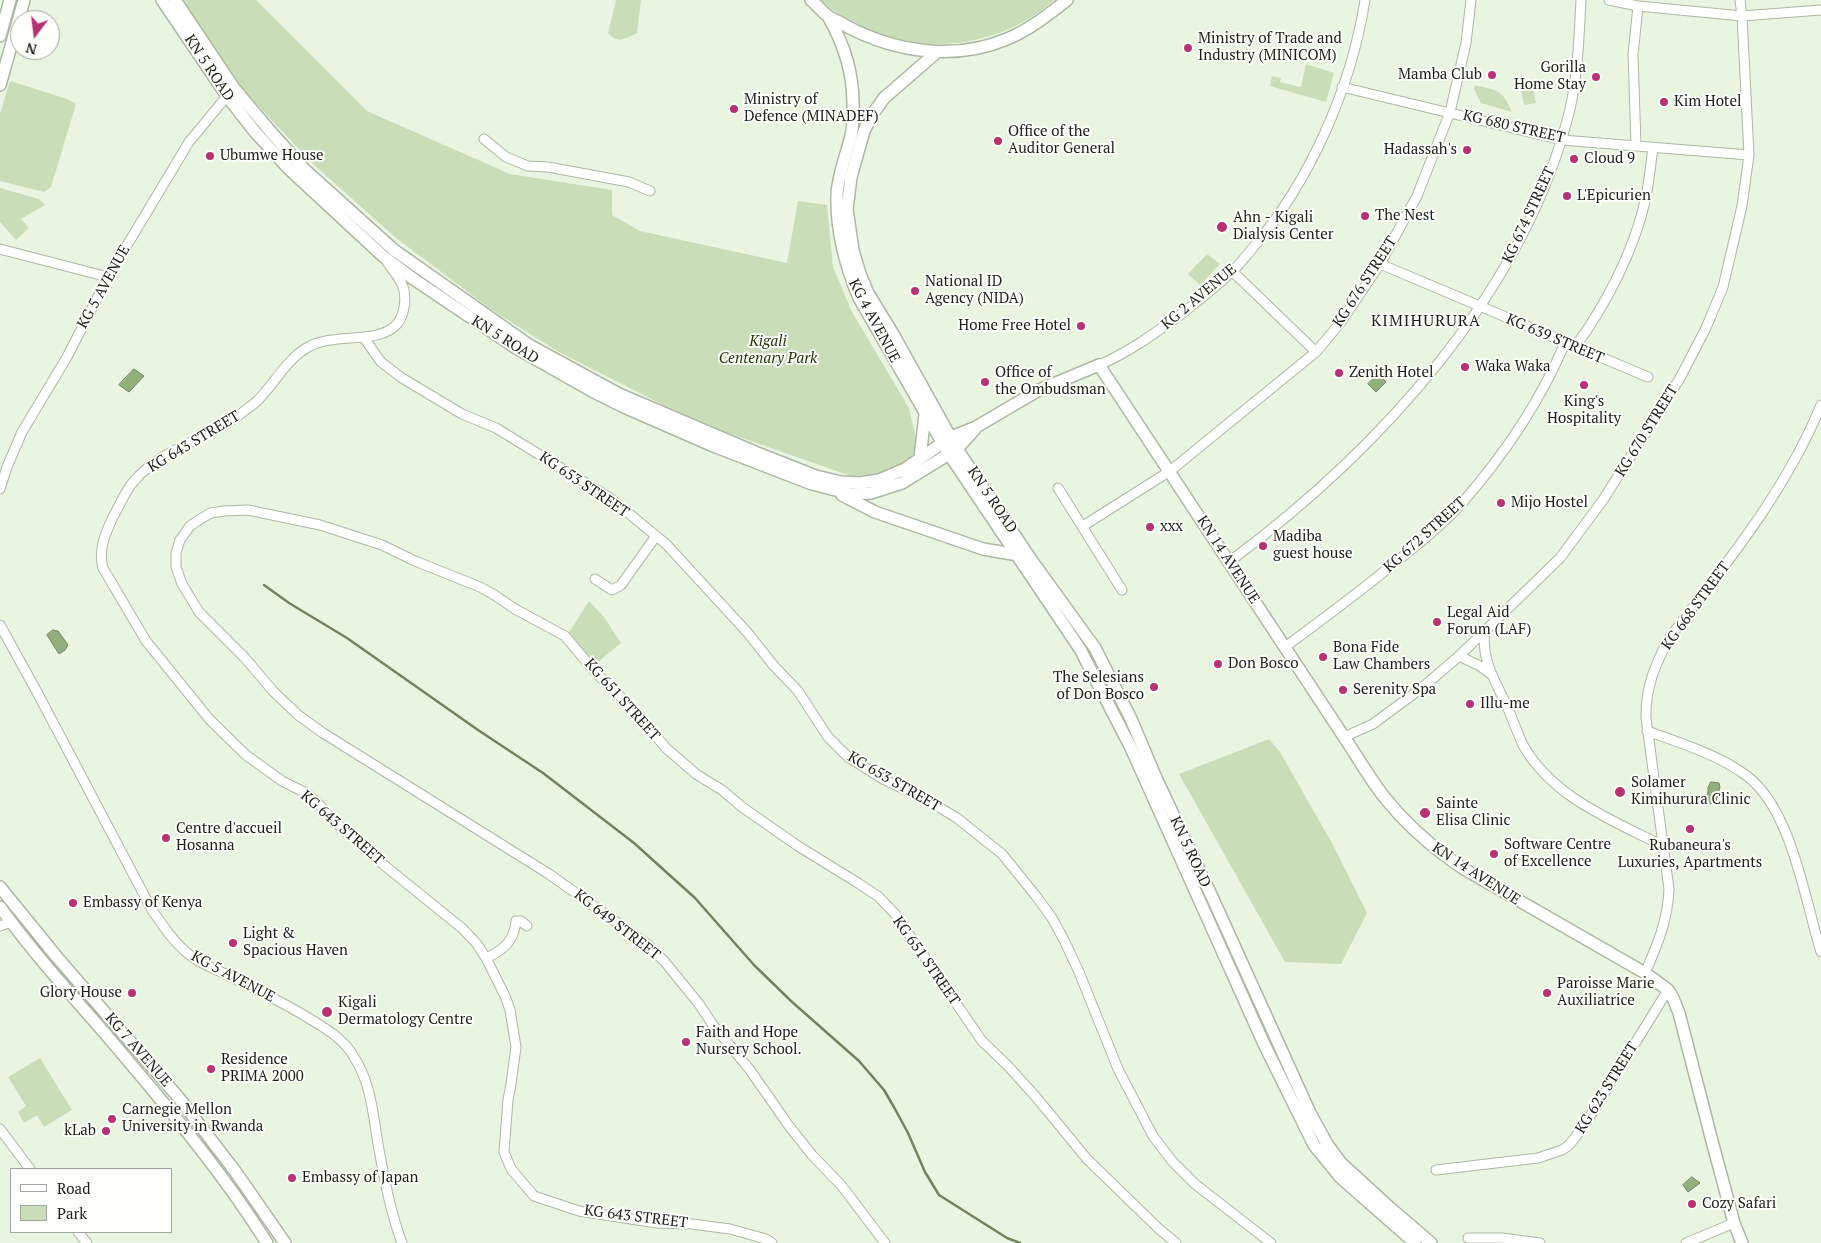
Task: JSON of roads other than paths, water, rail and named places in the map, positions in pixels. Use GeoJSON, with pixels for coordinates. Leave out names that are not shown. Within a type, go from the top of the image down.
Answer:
{"type":"FeatureCollection","features":[{"type":"Feature","properties":{"kind":"main road"},"geometry":{"type":"LineString","coordinates":[[0,36],[10,0]]}},
{"type":"Feature","properties":{"kind":"main road"},"geometry":{"type":"LineString","coordinates":[[1,78],[24,0]]}},
{"type":"Feature","properties":{"kind":"main road","name":"KN 5 ROAD"},"geometry":{"type":"LineString","coordinates":[[162,0],[227,96],[255,132],[289,169],[384,257],[516,348],[592,391],[624,407],[711,444],[834,490],[861,495],[902,483],[953,452],[976,427]]}},
{"type":"Feature","properties":{"kind":"main road","name":"KN 5 ROAD"},"geometry":{"type":"LineString","coordinates":[[175,0],[234,88],[304,169],[394,250],[529,344],[626,398],[724,440],[816,476],[841,482],[860,483],[892,476],[946,440],[1050,606],[1080,648],[1131,748],[1264,1044],[1314,1145],[1340,1177],[1415,1243]]}},
{"type":"Feature","properties":{"kind":"main road"},"geometry":{"type":"LineString","coordinates":[[812,0],[828,16],[868,37],[902,48],[937,52],[966,50],[1007,39],[1040,22],[1067,0]]}},
{"type":"Feature","properties":{"kind":"main road","name":"KG 4 AVENUE"},"geometry":{"type":"LineString","coordinates":[[828,16],[846,54],[853,89],[852,134],[838,182],[837,195],[837,220],[842,250],[849,275],[859,298],[896,350],[946,440]]}},
{"type":"Feature","properties":{"kind":"main road","name":"KG 4 AVENUE"},"geometry":{"type":"LineString","coordinates":[[937,52],[884,98],[872,115],[856,155],[847,203],[852,250],[860,274],[925,415],[946,440]]}},
{"type":"Feature","properties":{"kind":"main road","name":"KG 2 AVENUE"},"geometry":{"type":"LineString","coordinates":[[946,440],[976,427],[1040,390],[1099,365]]}},
{"type":"Feature","properties":{"kind":"main road","name":"KN 14 AVENUE"},"geometry":{"type":"LineString","coordinates":[[1099,365],[1114,391],[1170,471],[1382,794],[1412,828],[1442,854],[1491,886],[1645,974],[1668,990],[1674,998],[1684,1029],[1734,1224],[1742,1243]]}},
{"type":"Feature","properties":{"kind":"main road"},"geometry":{"type":"LineString","coordinates":[[920,458],[925,415]]}},
{"type":"Feature","properties":{"kind":"main road","name":"KN 5 ROAD"},"geometry":{"type":"LineString","coordinates":[[953,452],[1094,648],[1131,719],[1156,778],[1310,1113],[1327,1144],[1341,1163],[1354,1176],[1431,1243]]}},
{"type":"Feature","properties":{"kind":"main road"},"geometry":{"type":"LineString","coordinates":[[834,490],[854,503],[875,512],[983,549],[1018,555]]}},
{"type":"Feature","properties":{"kind":"main road","name":"KG 7 AVENUE"},"geometry":{"type":"LineString","coordinates":[[0,887],[56,956],[179,1098],[235,1171],[285,1243]]}},
{"type":"Feature","properties":{"kind":"main road","name":"KG 7 AVENUE"},"geometry":{"type":"LineString","coordinates":[[0,907],[6,924],[194,1141],[223,1178],[267,1243]]}},
{"type":"Feature","properties":{"kind":"street","name":"KG 2 AVENUE"},"geometry":{"type":"LineString","coordinates":[[1099,365],[1120,356],[1149,338],[1188,309],[1232,271],[1262,237],[1288,200],[1322,138],[1342,87],[1360,29],[1365,0]]}},
{"type":"Feature","properties":{"kind":"street","name":"KG 676 STREET"},"geometry":{"type":"LineString","coordinates":[[1083,526],[1170,471],[1316,352],[1341,322],[1380,264],[1417,196],[1450,112],[1466,43],[1471,0]]}},
{"type":"Feature","properties":{"kind":"street","name":"KG 674 STREET"},"geometry":{"type":"LineString","coordinates":[[1229,562],[1273,529],[1314,494],[1414,394],[1479,307],[1510,261],[1526,229],[1562,140],[1575,84],[1581,0]]}},
{"type":"Feature","properties":{"kind":"street"},"geometry":{"type":"LineString","coordinates":[[1609,0],[1638,6],[1742,16],[1821,10]]}},
{"type":"Feature","properties":{"kind":"street","name":"KG 670 STREET"},"geometry":{"type":"LineString","coordinates":[[1344,737],[1382,718],[1423,687],[1485,632],[1560,558],[1604,500],[1680,378],[1706,328],[1723,287],[1742,206],[1750,155],[1740,0]]}},
{"type":"Feature","properties":{"kind":"street"},"geometry":{"type":"LineString","coordinates":[[1636,145],[1633,55],[1638,6]]}},
{"type":"Feature","properties":{"kind":"street","name":"KG 680 STREET"},"geometry":{"type":"LineString","coordinates":[[1342,87],[1562,140],[1750,155]]}},
{"type":"Feature","properties":{"kind":"street","name":"KG 5 AVENUE"},"geometry":{"type":"LineString","coordinates":[[0,489],[22,432],[67,357],[108,277],[185,149],[227,96]]}},
{"type":"Feature","properties":{"kind":"street"},"geometry":{"type":"LineString","coordinates":[[484,139],[506,157],[528,166],[548,167],[629,182],[650,192]]}},
{"type":"Feature","properties":{"kind":"street"},"geometry":{"type":"LineString","coordinates":[[1575,347],[1598,313],[1624,265],[1645,199],[1653,147]]}},
{"type":"Feature","properties":{"kind":"street"},"geometry":{"type":"LineString","coordinates":[[0,249],[108,277]]}},
{"type":"Feature","properties":{"kind":"street","name":"KG 643 STREET"},"geometry":{"type":"LineString","coordinates":[[384,257],[403,285],[405,302],[401,319],[396,326],[364,338],[334,338],[309,346],[294,358],[258,400],[230,423],[179,448],[151,465],[133,482],[103,540],[101,559],[104,568],[146,641],[210,720],[246,754],[282,781],[306,793],[316,801],[333,820],[374,857],[463,929],[486,958],[510,1010],[516,1047],[512,1084],[508,1100],[504,1152],[511,1169],[534,1196],[579,1211],[657,1223],[692,1224],[730,1229],[766,1239],[772,1243]]}},
{"type":"Feature","properties":{"kind":"street","name":"KG 639 STREET"},"geometry":{"type":"LineString","coordinates":[[1380,264],[1648,377]]}},
{"type":"Feature","properties":{"kind":"street"},"geometry":{"type":"LineString","coordinates":[[1232,271],[1316,352]]}},
{"type":"Feature","properties":{"kind":"street","name":"KG 653 STREET"},"geometry":{"type":"LineString","coordinates":[[364,338],[381,362],[402,378],[462,414],[496,428],[603,494],[666,544],[747,632],[774,666],[798,690],[838,748],[848,757],[883,779],[927,800],[957,818],[1002,854],[1047,910],[1064,940],[1118,1069],[1153,1136],[1172,1161],[1195,1184],[1271,1243]]}},
{"type":"Feature","properties":{"kind":"street","name":"KG 672 STREET"},"geometry":{"type":"LineString","coordinates":[[1285,647],[1358,593],[1407,553],[1461,504],[1516,434],[1548,381],[1565,343]]}},
{"type":"Feature","properties":{"kind":"street","name":"KG 668 STREET"},"geometry":{"type":"LineString","coordinates":[[1645,974],[1662,935],[1669,902],[1669,875],[1662,846],[1647,731],[1646,699],[1655,668],[1670,637],[1761,517],[1810,433],[1821,405]]}},
{"type":"Feature","properties":{"kind":"street"},"geometry":{"type":"LineString","coordinates":[[1058,488],[1122,590]]}},
{"type":"Feature","properties":{"kind":"street","name":"KG 651 STREET"},"geometry":{"type":"LineString","coordinates":[[343,745],[298,716],[245,658],[199,612],[189,596],[176,567],[176,553],[180,540],[190,526],[202,518],[211,513],[248,510],[320,525],[382,545],[415,561],[480,586],[515,609],[565,636],[596,672],[634,710],[666,748],[696,774],[722,790],[742,807],[798,846],[879,897],[895,914],[982,1041],[1036,1097],[1087,1159],[1176,1243]]}},
{"type":"Feature","properties":{"kind":"street"},"geometry":{"type":"LineString","coordinates":[[595,579],[612,590],[621,585],[656,536]]}},
{"type":"Feature","properties":{"kind":"street","name":"KG 5 AVENUE"},"geometry":{"type":"LineString","coordinates":[[0,626],[46,708],[152,910],[173,938],[184,950],[199,961],[281,1002],[331,1032],[345,1044],[354,1056],[364,1075],[369,1091],[383,1173],[402,1243]]}},
{"type":"Feature","properties":{"kind":"street"},"geometry":{"type":"LineString","coordinates":[[1485,632],[1483,644],[1492,675],[1524,745],[1545,775],[1575,799],[1662,846]]}},
{"type":"Feature","properties":{"kind":"street"},"geometry":{"type":"LineString","coordinates":[[1459,656],[1480,666],[1492,675]]}},
{"type":"Feature","properties":{"kind":"street"},"geometry":{"type":"LineString","coordinates":[[1647,731],[1733,767],[1748,777],[1768,797],[1780,820],[1796,861],[1821,952]]}},
{"type":"Feature","properties":{"kind":"street","name":"KG 649 STREET"},"geometry":{"type":"LineString","coordinates":[[343,745],[550,874],[647,944],[699,1004],[812,1155],[841,1185],[885,1243]]}},
{"type":"Feature","properties":{"kind":"street"},"geometry":{"type":"LineString","coordinates":[[486,958],[500,952],[509,943],[515,932],[516,921],[520,921],[527,926]]}},
{"type":"Feature","properties":{"kind":"street","name":"KG 623 STREET"},"geometry":{"type":"LineString","coordinates":[[1436,1170],[1538,1158],[1568,1146],[1587,1121],[1668,990]]}},
{"type":"Feature","properties":{"kind":"street"},"geometry":{"type":"LineString","coordinates":[[0,1129],[29,1168]]}},
{"type":"Feature","properties":{"kind":"street"},"geometry":{"type":"LineString","coordinates":[[1686,1243],[1734,1224]]}},
{"type":"Feature","properties":{"kind":"street"},"geometry":{"type":"LineString","coordinates":[[79,1233],[87,1243]]}},
{"type":"Feature","properties":{"kind":"street"},"geometry":{"type":"LineString","coordinates":[[1468,1238],[1502,1238],[1540,1243]]}},
{"type":"Feature","properties":{"kind":"waterway"},"geometry":{"type":"LineString","coordinates":[[264,585],[289,603],[347,638],[543,773],[634,843],[695,898],[754,965],[791,1001],[859,1061],[884,1090],[908,1133],[925,1172],[939,1195],[1007,1238],[1020,1243]]}},
{"type":"Feature","properties":{"kind":"place","name":"Ministry of Trade and Industry (MINICOM)"},"geometry":{"type":"Point","coordinates":[1188,48]}},
{"type":"Feature","properties":{"kind":"place","name":"Mamba Club"},"geometry":{"type":"Point","coordinates":[1492,75]}},
{"type":"Feature","properties":{"kind":"place","name":"Gorilla Home Stay"},"geometry":{"type":"Point","coordinates":[1596,77]}},
{"type":"Feature","properties":{"kind":"place","name":"Kim Hotel"},"geometry":{"type":"Point","coordinates":[1664,102]}},
{"type":"Feature","properties":{"kind":"place","name":"Ministry of Defence (MINADEF)"},"geometry":{"type":"Point","coordinates":[734,109]}},
{"type":"Feature","properties":{"kind":"place","name":"Office of the Auditor General"},"geometry":{"type":"Point","coordinates":[998,141]}},
{"type":"Feature","properties":{"kind":"place","name":"Hadassah's"},"geometry":{"type":"Point","coordinates":[1467,150]}},
{"type":"Feature","properties":{"kind":"place","name":"Ubumwe House"},"geometry":{"type":"Point","coordinates":[210,156]}},
{"type":"Feature","properties":{"kind":"place","name":"Cloud 9"},"geometry":{"type":"Point","coordinates":[1574,159]}},
{"type":"Feature","properties":{"kind":"place","name":"L'Epicurien"},"geometry":{"type":"Point","coordinates":[1567,196]}},
{"type":"Feature","properties":{"kind":"place","name":"The Nest"},"geometry":{"type":"Point","coordinates":[1365,216]}},
{"type":"Feature","properties":{"kind":"place","name":"Ahn - Kigali Dialysis Center"},"geometry":{"type":"Point","coordinates":[1222,227]}},
{"type":"Feature","properties":{"kind":"place","name":"National ID Agency (NIDA)"},"geometry":{"type":"Point","coordinates":[915,291]}},
{"type":"Feature","properties":{"kind":"place","name":"Home Free Hotel"},"geometry":{"type":"Point","coordinates":[1081,326]}},
{"type":"Feature","properties":{"kind":"place","name":"Waka Waka"},"geometry":{"type":"Point","coordinates":[1465,367]}},
{"type":"Feature","properties":{"kind":"place","name":"Zenith Hotel"},"geometry":{"type":"Point","coordinates":[1339,373]}},
{"type":"Feature","properties":{"kind":"place","name":"Office of the Ombudsman"},"geometry":{"type":"Point","coordinates":[985,382]}},
{"type":"Feature","properties":{"kind":"place","name":"King's Hospitality"},"geometry":{"type":"Point","coordinates":[1584,385]}},
{"type":"Feature","properties":{"kind":"place","name":"Mijo Hostel"},"geometry":{"type":"Point","coordinates":[1501,503]}},
{"type":"Feature","properties":{"kind":"place","name":"xxx"},"geometry":{"type":"Point","coordinates":[1150,527]}},
{"type":"Feature","properties":{"kind":"place","name":"Madiba guest house"},"geometry":{"type":"Point","coordinates":[1263,546]}},
{"type":"Feature","properties":{"kind":"place","name":"Legal Aid Forum (LAF)"},"geometry":{"type":"Point","coordinates":[1437,622]}},
{"type":"Feature","properties":{"kind":"place","name":"Bona Fide Law Chambers"},"geometry":{"type":"Point","coordinates":[1323,657]}},
{"type":"Feature","properties":{"kind":"place","name":"Don Bosco"},"geometry":{"type":"Point","coordinates":[1218,664]}},
{"type":"Feature","properties":{"kind":"place","name":"The Selesians of Don Bosco"},"geometry":{"type":"Point","coordinates":[1154,687]}},
{"type":"Feature","properties":{"kind":"place","name":"Serenity Spa"},"geometry":{"type":"Point","coordinates":[1343,690]}},
{"type":"Feature","properties":{"kind":"place","name":"Illu-me"},"geometry":{"type":"Point","coordinates":[1470,704]}},
{"type":"Feature","properties":{"kind":"place","name":"Solamer Kimihurura Clinic"},"geometry":{"type":"Point","coordinates":[1620,792]}},
{"type":"Feature","properties":{"kind":"place","name":"Sainte Elisa Clinic"},"geometry":{"type":"Point","coordinates":[1425,813]}},
{"type":"Feature","properties":{"kind":"place","name":"Rubaneura's Luxuries, Apartments"},"geometry":{"type":"Point","coordinates":[1690,829]}},
{"type":"Feature","properties":{"kind":"place","name":"Centre d'accueil Hosanna"},"geometry":{"type":"Point","coordinates":[166,838]}},
{"type":"Feature","properties":{"kind":"place","name":"Software Centre of Excellence"},"geometry":{"type":"Point","coordinates":[1494,854]}},
{"type":"Feature","properties":{"kind":"place","name":"Embassy of Kenya"},"geometry":{"type":"Point","coordinates":[73,903]}},
{"type":"Feature","properties":{"kind":"place","name":"Light & Spacious Haven"},"geometry":{"type":"Point","coordinates":[233,943]}},
{"type":"Feature","properties":{"kind":"place","name":"Glory House"},"geometry":{"type":"Point","coordinates":[132,993]}},
{"type":"Feature","properties":{"kind":"place","name":"Paroisse Marie Auxiliatrice"},"geometry":{"type":"Point","coordinates":[1547,993]}},
{"type":"Feature","properties":{"kind":"place","name":"Kigali Dermatology Centre"},"geometry":{"type":"Point","coordinates":[327,1012]}},
{"type":"Feature","properties":{"kind":"place","name":"Faith and Hope Nursery School."},"geometry":{"type":"Point","coordinates":[686,1042]}},
{"type":"Feature","properties":{"kind":"place","name":"Residence PRIMA 2000"},"geometry":{"type":"Point","coordinates":[211,1069]}},
{"type":"Feature","properties":{"kind":"place","name":"Carnegie Mellon University in Rwanda"},"geometry":{"type":"Point","coordinates":[112,1119]}},
{"type":"Feature","properties":{"kind":"place","name":"kLab"},"geometry":{"type":"Point","coordinates":[106,1131]}},
{"type":"Feature","properties":{"kind":"place","name":"Embassy of Japan"},"geometry":{"type":"Point","coordinates":[292,1178]}},
{"type":"Feature","properties":{"kind":"place","name":"Cozy Safari"},"geometry":{"type":"Point","coordinates":[1692,1204]}},
{"type":"Feature","properties":{"kind":"district","name":"KIMIHURURA"},"geometry":{"type":"Point","coordinates":[1426,321]}},
{"type":"Feature","properties":{"kind":"park label","name":"Kigali Centenary Park"},"geometry":{"type":"Point","coordinates":[768,350]}}]}
